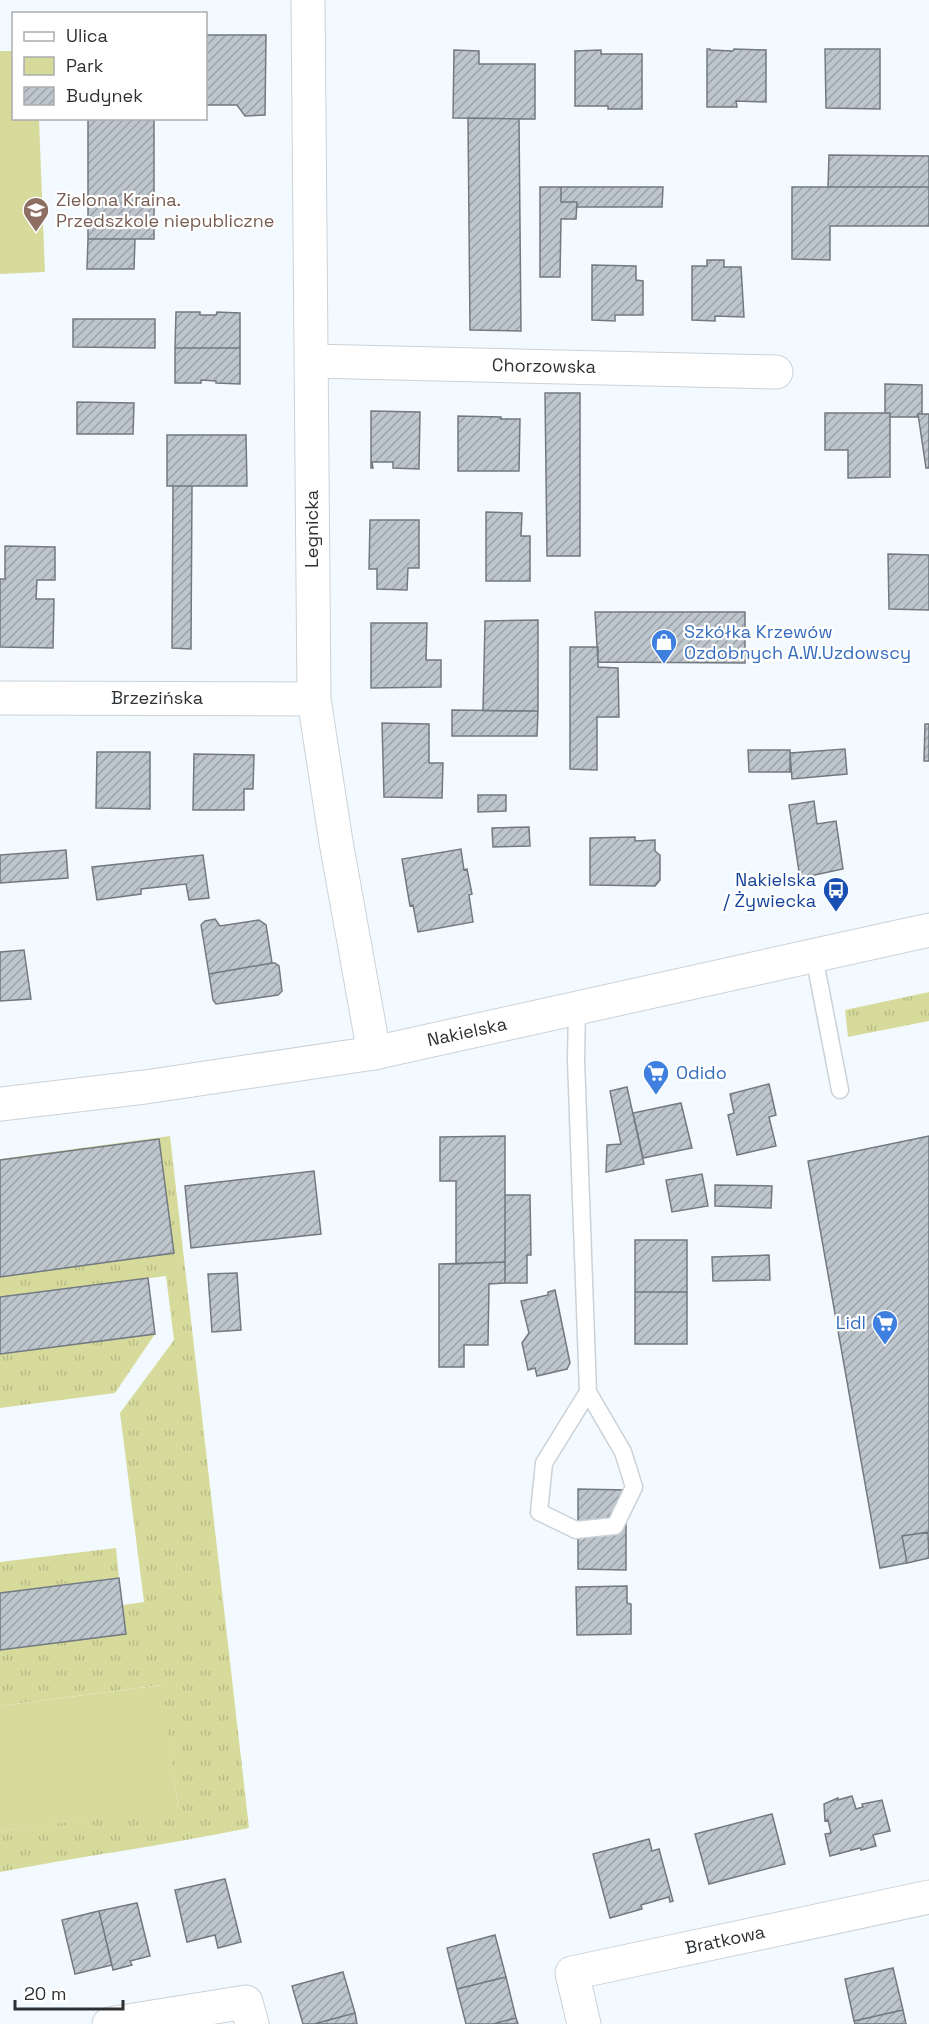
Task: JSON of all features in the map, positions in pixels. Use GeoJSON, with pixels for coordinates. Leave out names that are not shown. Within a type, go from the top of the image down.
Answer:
{"type":"FeatureCollection","features":[{"type":"Feature","properties":{"kind":"street","name":"Legnicka"},"geometry":{"type":"LineString","coordinates":[[308,0],[314,699],[336,842],[374,1053]]}},
{"type":"Feature","properties":{"kind":"street","name":"Chorzowska"},"geometry":{"type":"LineString","coordinates":[[312,361],[776,372]]}},
{"type":"Feature","properties":{"kind":"street","name":"Brzezińska"},"geometry":{"type":"LineString","coordinates":[[0,698],[314,699]]}},
{"type":"Feature","properties":{"kind":"street","name":"Nakielska"},"geometry":{"type":"LineString","coordinates":[[0,1104],[145,1087],[374,1053],[929,930]]}},
{"type":"Feature","properties":{"kind":"street","name":"Bratkowa"},"geometry":{"type":"LineString","coordinates":[[584,2024],[572,1973],[929,1897]]}},
{"type":"Feature","properties":{"kind":"street"},"geometry":{"type":"LineString","coordinates":[[109,2024],[246,2002],[252,2024]]}},
{"type":"Feature","properties":{"kind":"lane"},"geometry":{"type":"LineString","coordinates":[[814,956],[840,1090]]}},
{"type":"Feature","properties":{"kind":"lane"},"geometry":{"type":"LineString","coordinates":[[577,1008],[576,1060],[588,1392],[623,1452],[634,1487],[615,1526],[576,1530],[539,1512],[544,1463],[588,1392]]}},
{"type":"Feature","properties":{"kind":"green space"},"geometry":{"type":"Polygon","coordinates":[[[0,51],[12,51],[12,120],[39,120],[45,272],[0,274],[0,51]]]}},
{"type":"Feature","properties":{"kind":"green space"},"geometry":{"type":"Polygon","coordinates":[[[929,992],[929,1021],[848,1037],[845,1010],[929,992]]]}},
{"type":"Feature","properties":{"kind":"green space"},"geometry":{"type":"Polygon","coordinates":[[[170,1136],[249,1828],[0,1872],[0,1831],[178,1807],[161,1685],[0,1706],[0,1650],[126,1634],[123,1605],[144,1602],[120,1413],[174,1340],[166,1276],[0,1297],[0,1159],[170,1136]]]}},
{"type":"Feature","properties":{"kind":"green space"},"geometry":{"type":"Polygon","coordinates":[[[155,1334],[115,1393],[0,1408],[0,1354],[155,1334]]]}},
{"type":"Feature","properties":{"kind":"green space"},"geometry":{"type":"Polygon","coordinates":[[[116,1548],[119,1578],[0,1593],[0,1562],[116,1548]]]}},
{"type":"Feature","properties":{"kind":"green space"},"geometry":{"type":"Polygon","coordinates":[[[162,1685],[178,1808],[0,1831],[0,1706],[162,1685]]]}},
{"type":"Feature","properties":{"kind":"building"},"geometry":{"type":"Polygon","coordinates":[[[207,35],[266,35],[265,115],[245,116],[237,105],[207,105],[207,35]]]}},
{"type":"Feature","properties":{"kind":"building"},"geometry":{"type":"Polygon","coordinates":[[[707,49],[766,50],[766,102],[736,101],[737,107],[707,107],[707,49]]]}},
{"type":"Feature","properties":{"kind":"building"},"geometry":{"type":"Polygon","coordinates":[[[825,49],[880,49],[880,109],[826,108],[825,49]]]}},
{"type":"Feature","properties":{"kind":"building"},"geometry":{"type":"Polygon","coordinates":[[[454,50],[479,51],[479,64],[535,64],[535,119],[453,118],[454,50]]]}},
{"type":"Feature","properties":{"kind":"building"},"geometry":{"type":"Polygon","coordinates":[[[601,50],[601,54],[642,54],[642,109],[575,106],[575,51],[601,50]]]}},
{"type":"Feature","properties":{"kind":"building"},"geometry":{"type":"Polygon","coordinates":[[[468,118],[519,119],[521,331],[470,330],[468,118]]]}},
{"type":"Feature","properties":{"kind":"building"},"geometry":{"type":"Polygon","coordinates":[[[88,120],[154,120],[154,239],[88,239],[88,120]]]}},
{"type":"Feature","properties":{"kind":"building"},"geometry":{"type":"Polygon","coordinates":[[[829,155],[929,156],[929,187],[828,187],[829,155]]]}},
{"type":"Feature","properties":{"kind":"building"},"geometry":{"type":"Polygon","coordinates":[[[540,187],[561,187],[561,202],[577,202],[576,219],[561,219],[560,277],[540,277],[540,187]]]}},
{"type":"Feature","properties":{"kind":"building"},"geometry":{"type":"Polygon","coordinates":[[[561,187],[663,187],[662,207],[577,207],[577,202],[561,202],[561,187]]]}},
{"type":"Feature","properties":{"kind":"building"},"geometry":{"type":"Polygon","coordinates":[[[792,187],[929,187],[929,226],[830,226],[830,260],[792,259],[792,187]]]}},
{"type":"Feature","properties":{"kind":"building"},"geometry":{"type":"Polygon","coordinates":[[[88,239],[135,239],[134,269],[87,269],[88,239]]]}},
{"type":"Feature","properties":{"kind":"building"},"geometry":{"type":"Polygon","coordinates":[[[707,260],[724,260],[724,267],[741,267],[744,317],[715,316],[715,321],[692,320],[692,266],[707,266],[707,260]]]}},
{"type":"Feature","properties":{"kind":"building"},"geometry":{"type":"Polygon","coordinates":[[[592,265],[636,266],[636,280],[643,281],[643,315],[615,315],[615,321],[592,320],[592,265]]]}},
{"type":"Feature","properties":{"kind":"building"},"geometry":{"type":"Polygon","coordinates":[[[176,312],[200,312],[200,315],[216,315],[217,312],[240,313],[240,348],[175,348],[176,312]]]}},
{"type":"Feature","properties":{"kind":"building"},"geometry":{"type":"Polygon","coordinates":[[[73,319],[155,319],[155,348],[73,347],[73,319]]]}},
{"type":"Feature","properties":{"kind":"building"},"geometry":{"type":"Polygon","coordinates":[[[175,348],[240,348],[240,384],[201,380],[201,383],[175,383],[175,348]]]}},
{"type":"Feature","properties":{"kind":"building"},"geometry":{"type":"Polygon","coordinates":[[[885,384],[922,385],[922,414],[918,414],[918,417],[890,417],[890,413],[885,413],[885,384]]]}},
{"type":"Feature","properties":{"kind":"building"},"geometry":{"type":"Polygon","coordinates":[[[545,393],[580,393],[580,556],[547,556],[545,393]]]}},
{"type":"Feature","properties":{"kind":"building"},"geometry":{"type":"Polygon","coordinates":[[[77,402],[134,403],[133,434],[77,434],[77,402]]]}},
{"type":"Feature","properties":{"kind":"building"},"geometry":{"type":"Polygon","coordinates":[[[371,411],[420,412],[419,469],[393,468],[393,462],[372,462],[373,468],[371,468],[371,411]]]}},
{"type":"Feature","properties":{"kind":"building"},"geometry":{"type":"Polygon","coordinates":[[[825,413],[890,413],[890,477],[848,478],[848,450],[825,450],[825,413]]]}},
{"type":"Feature","properties":{"kind":"building"},"geometry":{"type":"Polygon","coordinates":[[[918,414],[929,414],[929,468],[926,468],[918,414]]]}},
{"type":"Feature","properties":{"kind":"building"},"geometry":{"type":"Polygon","coordinates":[[[458,416],[520,419],[519,471],[458,471],[458,416]]]}},
{"type":"Feature","properties":{"kind":"building"},"geometry":{"type":"Polygon","coordinates":[[[167,435],[246,435],[247,486],[167,486],[167,435]]]}},
{"type":"Feature","properties":{"kind":"building"},"geometry":{"type":"Polygon","coordinates":[[[173,486],[192,486],[191,649],[172,648],[173,486]]]}},
{"type":"Feature","properties":{"kind":"building"},"geometry":{"type":"Polygon","coordinates":[[[486,512],[522,513],[521,536],[530,536],[530,581],[486,581],[486,512]]]}},
{"type":"Feature","properties":{"kind":"building"},"geometry":{"type":"Polygon","coordinates":[[[370,520],[419,520],[419,568],[408,568],[407,590],[377,589],[377,569],[369,569],[370,520]]]}},
{"type":"Feature","properties":{"kind":"building"},"geometry":{"type":"Polygon","coordinates":[[[5,546],[55,547],[55,580],[37,580],[36,599],[54,599],[53,648],[0,647],[0,579],[5,579],[5,546]]]}},
{"type":"Feature","properties":{"kind":"building"},"geometry":{"type":"Polygon","coordinates":[[[888,554],[929,555],[929,610],[889,609],[888,554]]]}},
{"type":"Feature","properties":{"kind":"building"},"geometry":{"type":"Polygon","coordinates":[[[595,612],[745,612],[745,663],[598,662],[595,612]]]}},
{"type":"Feature","properties":{"kind":"building"},"geometry":{"type":"Polygon","coordinates":[[[538,620],[538,711],[483,711],[485,621],[538,620]]]}},
{"type":"Feature","properties":{"kind":"building"},"geometry":{"type":"Polygon","coordinates":[[[371,623],[427,623],[426,660],[441,660],[441,687],[371,688],[371,623]]]}},
{"type":"Feature","properties":{"kind":"building"},"geometry":{"type":"Polygon","coordinates":[[[570,647],[598,647],[598,667],[618,668],[619,717],[597,717],[597,770],[570,769],[570,647]]]}},
{"type":"Feature","properties":{"kind":"building"},"geometry":{"type":"Polygon","coordinates":[[[452,710],[538,711],[537,736],[452,736],[452,710]]]}},
{"type":"Feature","properties":{"kind":"building"},"geometry":{"type":"Polygon","coordinates":[[[382,723],[429,724],[429,763],[443,763],[442,798],[384,797],[382,723]]]}},
{"type":"Feature","properties":{"kind":"building"},"geometry":{"type":"Polygon","coordinates":[[[925,724],[929,724],[929,761],[924,761],[925,724]]]}},
{"type":"Feature","properties":{"kind":"building"},"geometry":{"type":"Polygon","coordinates":[[[845,749],[847,774],[792,779],[790,753],[845,749]]]}},
{"type":"Feature","properties":{"kind":"building"},"geometry":{"type":"Polygon","coordinates":[[[748,750],[790,750],[790,772],[749,772],[748,750]]]}},
{"type":"Feature","properties":{"kind":"building"},"geometry":{"type":"Polygon","coordinates":[[[97,752],[150,752],[150,809],[96,808],[97,752]]]}},
{"type":"Feature","properties":{"kind":"building"},"geometry":{"type":"Polygon","coordinates":[[[194,754],[254,755],[253,789],[244,789],[244,810],[193,810],[194,754]]]}},
{"type":"Feature","properties":{"kind":"building"},"geometry":{"type":"Polygon","coordinates":[[[478,795],[506,795],[506,811],[478,812],[478,795]]]}},
{"type":"Feature","properties":{"kind":"building"},"geometry":{"type":"Polygon","coordinates":[[[814,801],[817,824],[836,821],[843,869],[800,878],[789,805],[814,801]]]}},
{"type":"Feature","properties":{"kind":"building"},"geometry":{"type":"Polygon","coordinates":[[[529,827],[530,846],[493,847],[492,828],[529,827]]]}},
{"type":"Feature","properties":{"kind":"building"},"geometry":{"type":"Polygon","coordinates":[[[635,837],[635,841],[655,840],[655,851],[660,855],[660,880],[655,886],[590,885],[590,838],[635,837]]]}},
{"type":"Feature","properties":{"kind":"building"},"geometry":{"type":"Polygon","coordinates":[[[461,849],[464,870],[467,869],[472,894],[469,895],[473,922],[418,932],[413,905],[410,906],[402,859],[461,849]]]}},
{"type":"Feature","properties":{"kind":"building"},"geometry":{"type":"Polygon","coordinates":[[[66,850],[68,878],[0,883],[0,855],[66,850]]]}},
{"type":"Feature","properties":{"kind":"building"},"geometry":{"type":"Polygon","coordinates":[[[203,855],[209,898],[189,900],[186,884],[141,889],[141,894],[97,900],[92,867],[203,855]]]}},
{"type":"Feature","properties":{"kind":"building"},"geometry":{"type":"Polygon","coordinates":[[[215,919],[220,926],[259,920],[266,925],[272,963],[209,974],[201,925],[205,921],[215,919]]]}},
{"type":"Feature","properties":{"kind":"building"},"geometry":{"type":"Polygon","coordinates":[[[24,950],[31,999],[0,1001],[0,952],[24,950]]]}},
{"type":"Feature","properties":{"kind":"building"},"geometry":{"type":"Polygon","coordinates":[[[272,963],[279,966],[282,991],[278,995],[216,1004],[213,1000],[209,974],[272,963]]]}},
{"type":"Feature","properties":{"kind":"building"},"geometry":{"type":"Polygon","coordinates":[[[769,1084],[776,1115],[769,1117],[776,1146],[737,1155],[728,1115],[734,1113],[730,1094],[769,1084]]]}},
{"type":"Feature","properties":{"kind":"building"},"geometry":{"type":"Polygon","coordinates":[[[627,1087],[644,1164],[606,1172],[607,1145],[621,1144],[610,1091],[627,1087]]]}},
{"type":"Feature","properties":{"kind":"building"},"geometry":{"type":"Polygon","coordinates":[[[681,1103],[692,1148],[643,1158],[633,1113],[681,1103]]]}},
{"type":"Feature","properties":{"kind":"building"},"geometry":{"type":"Polygon","coordinates":[[[505,1136],[505,1262],[456,1264],[456,1181],[440,1181],[440,1137],[505,1136]]]}},
{"type":"Feature","properties":{"kind":"building","name":"Lidl"},"geometry":{"type":"Polygon","coordinates":[[[929,1136],[929,1532],[902,1536],[907,1563],[880,1568],[808,1161],[929,1136]]]}},
{"type":"Feature","properties":{"kind":"building"},"geometry":{"type":"Polygon","coordinates":[[[159,1139],[174,1253],[0,1277],[0,1160],[159,1139]]]}},
{"type":"Feature","properties":{"kind":"building"},"geometry":{"type":"Polygon","coordinates":[[[314,1171],[321,1234],[191,1248],[185,1186],[314,1171]]]}},
{"type":"Feature","properties":{"kind":"building"},"geometry":{"type":"Polygon","coordinates":[[[702,1174],[708,1206],[672,1212],[666,1180],[702,1174]]]}},
{"type":"Feature","properties":{"kind":"building"},"geometry":{"type":"Polygon","coordinates":[[[715,1185],[772,1186],[771,1208],[715,1206],[715,1185]]]}},
{"type":"Feature","properties":{"kind":"building"},"geometry":{"type":"Polygon","coordinates":[[[505,1195],[530,1195],[531,1255],[527,1255],[527,1283],[505,1283],[505,1195]]]}},
{"type":"Feature","properties":{"kind":"building"},"geometry":{"type":"Polygon","coordinates":[[[635,1240],[687,1240],[687,1292],[635,1292],[635,1240]]]}},
{"type":"Feature","properties":{"kind":"building"},"geometry":{"type":"Polygon","coordinates":[[[769,1255],[770,1280],[713,1281],[712,1257],[769,1255]]]}},
{"type":"Feature","properties":{"kind":"building"},"geometry":{"type":"Polygon","coordinates":[[[505,1262],[505,1283],[489,1284],[488,1345],[464,1345],[464,1367],[439,1367],[439,1264],[505,1262]]]}},
{"type":"Feature","properties":{"kind":"building"},"geometry":{"type":"Polygon","coordinates":[[[237,1273],[241,1330],[212,1332],[208,1274],[237,1273]]]}},
{"type":"Feature","properties":{"kind":"building"},"geometry":{"type":"Polygon","coordinates":[[[148,1278],[155,1334],[0,1354],[0,1297],[148,1278]]]}},
{"type":"Feature","properties":{"kind":"building"},"geometry":{"type":"Polygon","coordinates":[[[555,1290],[570,1363],[567,1369],[537,1376],[535,1368],[528,1370],[522,1343],[529,1333],[521,1301],[548,1295],[548,1292],[555,1290]]]}},
{"type":"Feature","properties":{"kind":"building"},"geometry":{"type":"Polygon","coordinates":[[[635,1292],[687,1292],[687,1344],[635,1344],[635,1292]]]}},
{"type":"Feature","properties":{"kind":"building"},"geometry":{"type":"Polygon","coordinates":[[[578,1489],[626,1490],[626,1570],[578,1569],[578,1489]]]}},
{"type":"Feature","properties":{"kind":"building"},"geometry":{"type":"Polygon","coordinates":[[[928,1532],[929,1558],[907,1563],[902,1536],[928,1532]]]}},
{"type":"Feature","properties":{"kind":"building"},"geometry":{"type":"Polygon","coordinates":[[[119,1578],[126,1634],[0,1650],[0,1593],[119,1578]]]}},
{"type":"Feature","properties":{"kind":"building"},"geometry":{"type":"Polygon","coordinates":[[[627,1586],[627,1603],[631,1604],[631,1634],[577,1635],[576,1587],[627,1586]]]}},
{"type":"Feature","properties":{"kind":"building"},"geometry":{"type":"Polygon","coordinates":[[[852,1796],[856,1809],[863,1807],[862,1804],[882,1800],[890,1831],[873,1835],[876,1846],[830,1856],[825,1834],[831,1833],[828,1820],[825,1821],[824,1804],[838,1798],[838,1800],[852,1796]]]}},
{"type":"Feature","properties":{"kind":"building"},"geometry":{"type":"Polygon","coordinates":[[[772,1814],[785,1864],[709,1884],[695,1834],[772,1814]]]}},
{"type":"Feature","properties":{"kind":"building"},"geometry":{"type":"Polygon","coordinates":[[[649,1839],[652,1851],[659,1849],[673,1901],[670,1902],[669,1897],[641,1905],[642,1909],[610,1918],[593,1854],[649,1839]]]}},
{"type":"Feature","properties":{"kind":"building"},"geometry":{"type":"Polygon","coordinates":[[[225,1879],[241,1942],[218,1948],[215,1935],[187,1942],[175,1890],[225,1879]]]}},
{"type":"Feature","properties":{"kind":"building"},"geometry":{"type":"Polygon","coordinates":[[[137,1903],[150,1956],[130,1961],[132,1965],[113,1970],[99,1911],[137,1903]]]}},
{"type":"Feature","properties":{"kind":"building"},"geometry":{"type":"Polygon","coordinates":[[[99,1911],[112,1965],[75,1974],[62,1920],[99,1911]]]}},
{"type":"Feature","properties":{"kind":"building"},"geometry":{"type":"Polygon","coordinates":[[[495,1935],[506,1977],[457,1989],[447,1948],[495,1935]]]}},
{"type":"Feature","properties":{"kind":"building"},"geometry":{"type":"Polygon","coordinates":[[[893,1968],[903,2010],[854,2021],[845,1979],[893,1968]]]}},
{"type":"Feature","properties":{"kind":"building"},"geometry":{"type":"Polygon","coordinates":[[[343,1972],[355,2013],[314,2024],[303,2024],[292,1986],[343,1972]]]}},
{"type":"Feature","properties":{"kind":"building"},"geometry":{"type":"Polygon","coordinates":[[[506,1977],[516,2018],[493,2024],[466,2024],[457,1989],[506,1977]]]}},
{"type":"Feature","properties":{"kind":"building"},"geometry":{"type":"Polygon","coordinates":[[[903,2010],[906,2024],[855,2024],[854,2021],[903,2010]]]}},
{"type":"Feature","properties":{"kind":"building"},"geometry":{"type":"Polygon","coordinates":[[[355,2013],[357,2024],[314,2024],[355,2013]]]}},
{"type":"Feature","properties":{"kind":"building"},"geometry":{"type":"Polygon","coordinates":[[[516,2018],[518,2024],[493,2024],[516,2018]]]}},
{"type":"Feature","properties":{"kind":"place","name":"Zielona Kraina. Przedszkole niepubliczne"},"geometry":{"type":"Point","coordinates":[36,233]}},
{"type":"Feature","properties":{"kind":"place","name":"Szkółka Krzewów Ozdobnych A.W.Uzdowscy"},"geometry":{"type":"Point","coordinates":[664,665]}},
{"type":"Feature","properties":{"kind":"place","name":"Nakielska / Żywiecka"},"geometry":{"type":"Point","coordinates":[836,913]}},
{"type":"Feature","properties":{"kind":"place","name":"Odido"},"geometry":{"type":"Point","coordinates":[656,1096]}},
{"type":"Feature","properties":{"kind":"place","name":"Lidl"},"geometry":{"type":"Point","coordinates":[885,1346]}}]}
